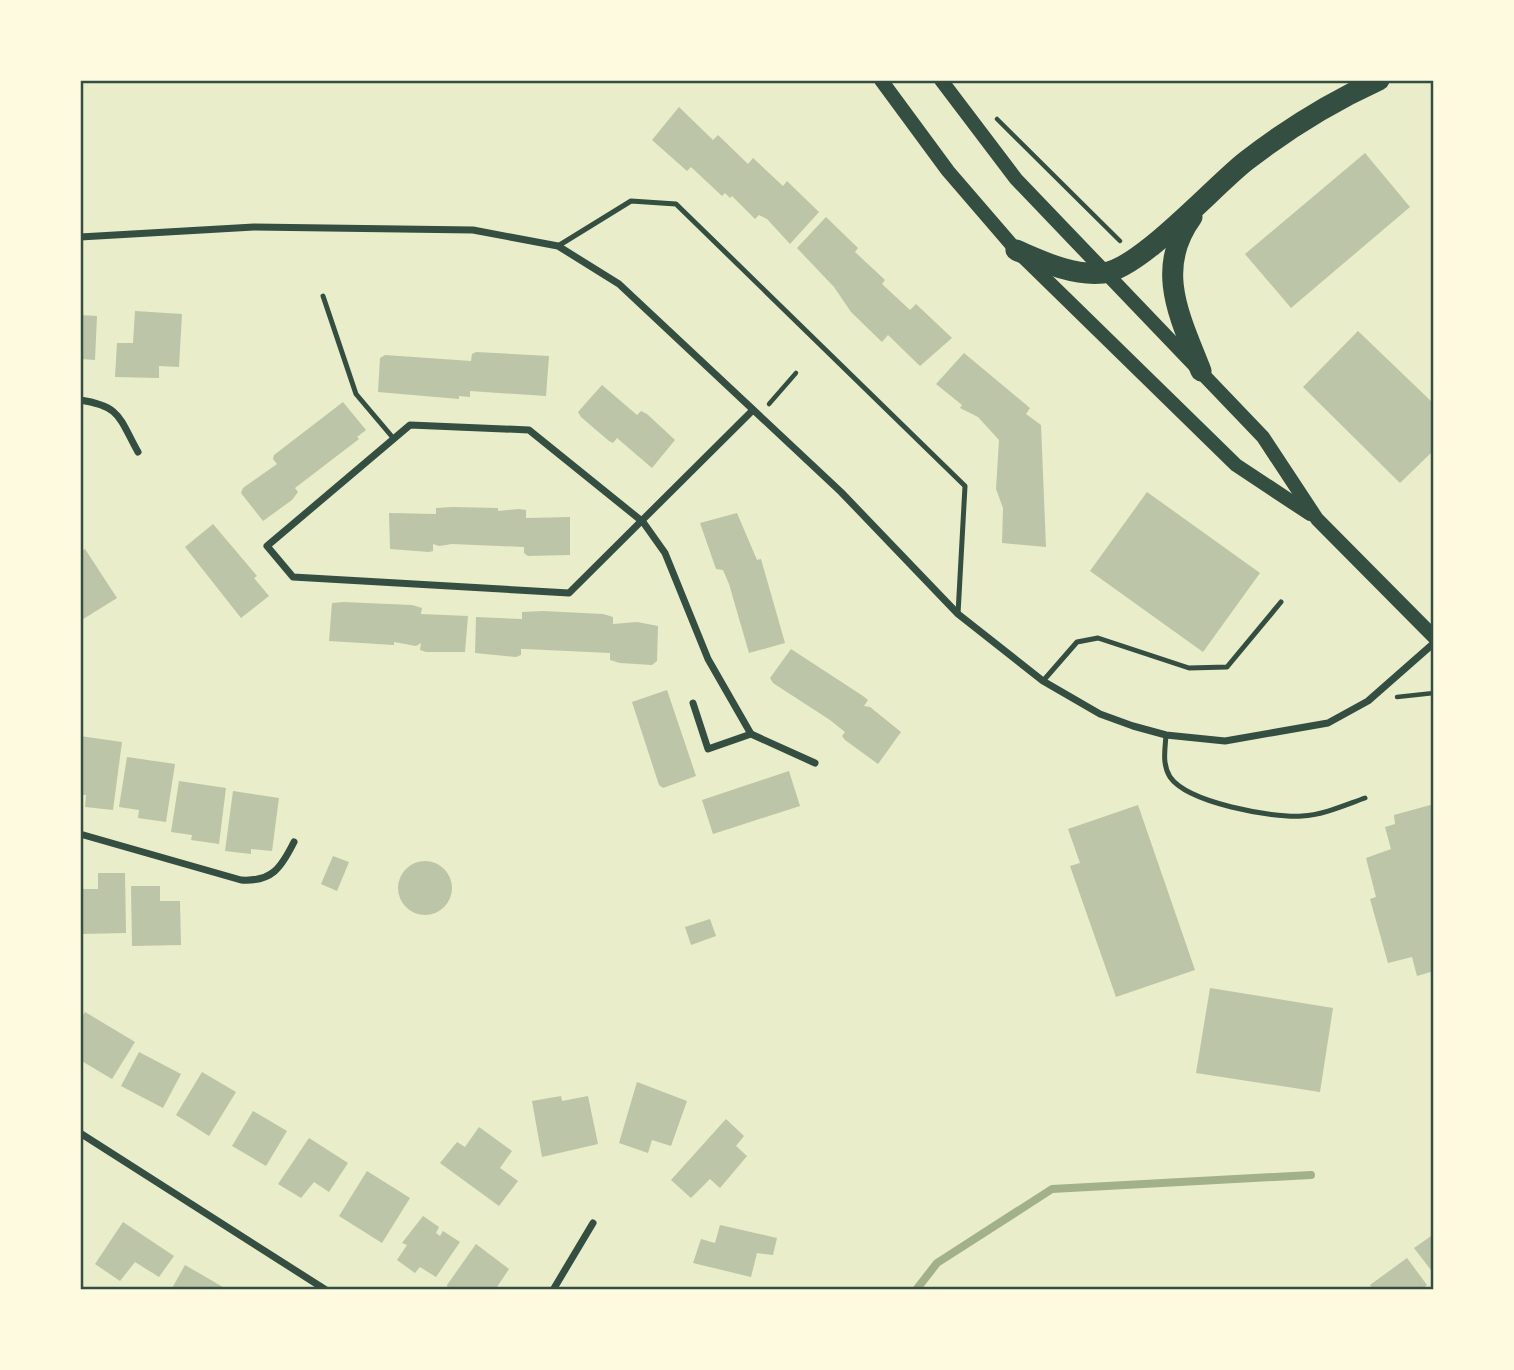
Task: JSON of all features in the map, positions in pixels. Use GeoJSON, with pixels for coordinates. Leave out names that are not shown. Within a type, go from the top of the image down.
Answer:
{"type":"FeatureCollection","features":[{"type":"Feature","properties":{"kind":"highway"},"geometry":{"type":"LineString","coordinates":[[1016,250],[1062,269],[1105,273],[1135,258],[1245,162],[1275,141],[1379,80]]}},
{"type":"Feature","properties":{"kind":"highway"},"geometry":{"type":"LineString","coordinates":[[1201,371],[1179,316],[1171,274],[1174,251],[1182,230],[1203,201]]}},
{"type":"Feature","properties":{"kind":"main road"},"geometry":{"type":"LineString","coordinates":[[881,80],[948,171],[1016,250],[1236,465],[1317,519]]}},
{"type":"Feature","properties":{"kind":"main road"},"geometry":{"type":"LineString","coordinates":[[941,80],[1016,179],[1263,438],[1317,519],[1433,637]]}},
{"type":"Feature","properties":{"kind":"street"},"geometry":{"type":"LineString","coordinates":[[80,237],[254,227],[473,230],[558,246],[619,284],[841,492],[958,614],[1043,681],[1100,714],[1166,735],[1225,741],[1328,723],[1368,701],[1433,643]]}},
{"type":"Feature","properties":{"kind":"street"},"geometry":{"type":"LineString","coordinates":[[80,400],[104,404],[117,415],[138,452]]}},
{"type":"Feature","properties":{"kind":"street"},"geometry":{"type":"LineString","coordinates":[[752,411],[643,522],[569,593],[293,577],[267,547],[410,425],[529,430],[643,522],[665,554],[708,659],[751,734],[815,763]]}},
{"type":"Feature","properties":{"kind":"street"},"geometry":{"type":"LineString","coordinates":[[693,703],[708,749],[751,734]]}},
{"type":"Feature","properties":{"kind":"street"},"geometry":{"type":"LineString","coordinates":[[80,834],[241,880],[257,881],[270,877],[281,868],[294,842]]}},
{"type":"Feature","properties":{"kind":"street"},"geometry":{"type":"LineString","coordinates":[[80,1133],[326,1290]]}},
{"type":"Feature","properties":{"kind":"street"},"geometry":{"type":"LineString","coordinates":[[553,1290],[593,1223]]}},
{"type":"Feature","properties":{"kind":"lane"},"geometry":{"type":"LineString","coordinates":[[558,246],[631,201],[676,204],[965,486],[958,614]]}},
{"type":"Feature","properties":{"kind":"lane"},"geometry":{"type":"LineString","coordinates":[[323,296],[356,394],[394,439]]}},
{"type":"Feature","properties":{"kind":"lane"},"geometry":{"type":"LineString","coordinates":[[1043,681],[1077,642],[1098,638],[1189,668],[1227,667],[1281,602]]}},
{"type":"Feature","properties":{"kind":"lane"},"geometry":{"type":"LineString","coordinates":[[1166,735],[1164,763],[1170,777],[1181,789],[1215,801],[1261,814],[1303,816],[1364,798]]}},
{"type":"Feature","properties":{"kind":"path"},"geometry":{"type":"LineString","coordinates":[[996,118],[1121,243]]}},
{"type":"Feature","properties":{"kind":"path"},"geometry":{"type":"LineString","coordinates":[[779,392],[796,373]]}},
{"type":"Feature","properties":{"kind":"building"},"geometry":{"type":"Polygon","coordinates":[[[679,107],[713,140],[718,135],[748,164],[753,158],[783,186],[787,181],[819,212],[790,244],[767,219],[759,215],[755,219],[732,196],[730,198],[725,193],[722,196],[691,167],[687,171],[652,140],[679,107]]]}},
{"type":"Feature","properties":{"kind":"building"},"geometry":{"type":"Polygon","coordinates":[[[1365,153],[1410,207],[1291,308],[1245,254],[1365,153]]]}},
{"type":"Feature","properties":{"kind":"building"},"geometry":{"type":"Polygon","coordinates":[[[826,217],[858,248],[855,252],[885,280],[882,284],[910,310],[916,304],[952,338],[920,366],[888,335],[882,342],[851,312],[834,287],[797,248],[826,217]]]}},
{"type":"Feature","properties":{"kind":"building"},"geometry":{"type":"Polygon","coordinates":[[[135,311],[182,314],[179,367],[159,366],[159,378],[115,377],[117,343],[133,343],[135,311]]]}},
{"type":"Feature","properties":{"kind":"building"},"geometry":{"type":"Polygon","coordinates":[[[80,315],[97,316],[95,360],[80,359],[80,315]]]}},
{"type":"Feature","properties":{"kind":"building"},"geometry":{"type":"Polygon","coordinates":[[[1358,331],[1434,404],[1434,450],[1400,483],[1303,387],[1358,331]]]}},
{"type":"Feature","properties":{"kind":"building"},"geometry":{"type":"Polygon","coordinates":[[[476,352],[549,356],[546,396],[470,391],[470,397],[459,396],[459,399],[378,392],[380,358],[385,355],[471,361],[472,354],[476,352]]]}},
{"type":"Feature","properties":{"kind":"building"},"geometry":{"type":"Polygon","coordinates":[[[964,353],[1030,408],[1026,414],[1041,425],[1046,547],[1002,543],[1003,508],[996,489],[999,440],[978,417],[960,408],[962,405],[936,384],[964,353]]]}},
{"type":"Feature","properties":{"kind":"building"},"geometry":{"type":"Polygon","coordinates":[[[602,385],[637,415],[641,411],[647,414],[675,440],[652,468],[617,438],[613,443],[609,441],[581,417],[578,412],[602,385]]]}},
{"type":"Feature","properties":{"kind":"building"},"geometry":{"type":"Polygon","coordinates":[[[343,402],[366,430],[357,437],[359,439],[295,488],[298,492],[292,500],[263,521],[241,493],[243,488],[277,464],[273,459],[274,455],[343,402]]]}},
{"type":"Feature","properties":{"kind":"building"},"geometry":{"type":"Polygon","coordinates":[[[1147,492],[1260,573],[1203,652],[1090,571],[1147,492]]]}},
{"type":"Feature","properties":{"kind":"building"},"geometry":{"type":"Polygon","coordinates":[[[436,508],[498,508],[498,511],[526,510],[526,518],[570,517],[570,555],[528,556],[524,553],[524,547],[452,544],[433,544],[433,551],[429,552],[390,549],[389,513],[436,514],[436,508]]]}},
{"type":"Feature","properties":{"kind":"building"},"geometry":{"type":"Polygon","coordinates":[[[737,513],[757,560],[761,559],[785,643],[749,653],[729,584],[723,570],[716,569],[700,523],[737,513]]]}},
{"type":"Feature","properties":{"kind":"building"},"geometry":{"type":"Polygon","coordinates":[[[213,524],[257,576],[254,578],[269,596],[241,618],[185,547],[213,524]]]}},
{"type":"Feature","properties":{"kind":"building"},"geometry":{"type":"Polygon","coordinates":[[[85,549],[117,598],[80,621],[80,552],[85,549]]]}},
{"type":"Feature","properties":{"kind":"building"},"geometry":{"type":"Polygon","coordinates":[[[332,603],[412,605],[422,608],[421,614],[468,616],[465,652],[426,652],[420,650],[421,643],[416,646],[394,642],[394,645],[329,641],[332,603]]]}},
{"type":"Feature","properties":{"kind":"building"},"geometry":{"type":"Polygon","coordinates":[[[522,612],[603,614],[613,617],[613,624],[637,622],[658,626],[657,661],[652,665],[620,663],[610,660],[610,653],[525,649],[521,649],[521,655],[516,657],[475,653],[476,617],[522,619],[522,612]]]}},
{"type":"Feature","properties":{"kind":"building"},"geometry":{"type":"Polygon","coordinates":[[[791,649],[863,696],[868,700],[864,706],[870,707],[901,732],[878,764],[845,740],[842,736],[845,732],[830,720],[773,683],[770,678],[791,649]]]}},
{"type":"Feature","properties":{"kind":"building"},"geometry":{"type":"Polygon","coordinates":[[[667,690],[696,776],[663,788],[659,785],[632,702],[667,690]]]}},
{"type":"Feature","properties":{"kind":"building"},"geometry":{"type":"Polygon","coordinates":[[[80,736],[122,742],[113,810],[85,807],[86,795],[80,795],[80,736]]]}},
{"type":"Feature","properties":{"kind":"building"},"geometry":{"type":"Polygon","coordinates":[[[127,757],[175,764],[166,822],[138,818],[139,810],[119,807],[127,757]]]}},
{"type":"Feature","properties":{"kind":"building"},"geometry":{"type":"Polygon","coordinates":[[[789,771],[800,806],[713,834],[702,800],[789,771]]]}},
{"type":"Feature","properties":{"kind":"building"},"geometry":{"type":"Polygon","coordinates":[[[179,781],[226,788],[219,844],[191,840],[192,835],[171,832],[179,781]]]}},
{"type":"Feature","properties":{"kind":"building"},"geometry":{"type":"Polygon","coordinates":[[[233,791],[279,798],[272,851],[251,849],[251,854],[225,851],[233,791]]]}},
{"type":"Feature","properties":{"kind":"building"},"geometry":{"type":"Polygon","coordinates":[[[1434,804],[1434,971],[1417,976],[1412,957],[1388,963],[1370,899],[1376,897],[1366,858],[1391,849],[1385,827],[1395,824],[1394,815],[1434,804]]]}},
{"type":"Feature","properties":{"kind":"building"},"geometry":{"type":"Polygon","coordinates":[[[1138,805],[1195,970],[1116,997],[1070,866],[1080,863],[1068,829],[1138,805]]]}},
{"type":"Feature","properties":{"kind":"building"},"geometry":{"type":"Polygon","coordinates":[[[333,856],[349,862],[337,891],[321,884],[333,856]]]}},
{"type":"Feature","properties":{"kind":"building"},"geometry":{"type":"Polygon","coordinates":[[[425,861],[444,869],[452,888],[444,907],[425,915],[406,907],[398,888],[406,869],[425,861]]]}},
{"type":"Feature","properties":{"kind":"building"},"geometry":{"type":"Polygon","coordinates":[[[98,873],[125,873],[126,933],[80,934],[80,889],[98,889],[98,873]]]}},
{"type":"Feature","properties":{"kind":"building"},"geometry":{"type":"Polygon","coordinates":[[[131,886],[160,886],[160,901],[180,901],[181,945],[132,946],[131,886]]]}},
{"type":"Feature","properties":{"kind":"building"},"geometry":{"type":"Polygon","coordinates":[[[710,919],[716,936],[691,945],[685,927],[710,919]]]}},
{"type":"Feature","properties":{"kind":"building"},"geometry":{"type":"Polygon","coordinates":[[[1210,988],[1333,1008],[1320,1092],[1196,1073],[1210,988]]]}},
{"type":"Feature","properties":{"kind":"building"},"geometry":{"type":"Polygon","coordinates":[[[85,1012],[135,1042],[112,1079],[80,1060],[80,1020],[85,1012]]]}},
{"type":"Feature","properties":{"kind":"building"},"geometry":{"type":"Polygon","coordinates":[[[139,1052],[181,1074],[163,1108],[121,1086],[139,1052]]]}},
{"type":"Feature","properties":{"kind":"building"},"geometry":{"type":"Polygon","coordinates":[[[202,1072],[236,1092],[209,1136],[176,1115],[202,1072]]]}},
{"type":"Feature","properties":{"kind":"building"},"geometry":{"type":"Polygon","coordinates":[[[637,1082],[687,1101],[671,1146],[652,1140],[648,1153],[619,1143],[637,1082]]]}},
{"type":"Feature","properties":{"kind":"building"},"geometry":{"type":"Polygon","coordinates":[[[561,1096],[562,1101],[588,1096],[598,1144],[542,1157],[532,1101],[561,1096]]]}},
{"type":"Feature","properties":{"kind":"building"},"geometry":{"type":"Polygon","coordinates":[[[253,1111],[287,1131],[266,1166],[232,1146],[253,1111]]]}},
{"type":"Feature","properties":{"kind":"building"},"geometry":{"type":"Polygon","coordinates":[[[726,1119],[744,1136],[736,1146],[747,1156],[720,1188],[710,1179],[691,1198],[671,1180],[726,1119]]]}},
{"type":"Feature","properties":{"kind":"building"},"geometry":{"type":"Polygon","coordinates":[[[479,1127],[512,1151],[500,1168],[518,1181],[499,1206],[440,1163],[457,1142],[465,1147],[479,1127]]]}},
{"type":"Feature","properties":{"kind":"building"},"geometry":{"type":"Polygon","coordinates":[[[309,1138],[348,1163],[329,1192],[314,1182],[301,1198],[278,1184],[309,1138]]]}},
{"type":"Feature","properties":{"kind":"building"},"geometry":{"type":"Polygon","coordinates":[[[367,1171],[410,1198],[382,1243],[339,1216],[367,1171]]]}},
{"type":"Feature","properties":{"kind":"building"},"geometry":{"type":"Polygon","coordinates":[[[423,1216],[439,1227],[436,1233],[440,1236],[443,1231],[460,1242],[436,1277],[420,1267],[415,1273],[397,1260],[407,1245],[402,1243],[423,1216]]]}},
{"type":"Feature","properties":{"kind":"building"},"geometry":{"type":"Polygon","coordinates":[[[123,1222],[174,1256],[159,1277],[135,1262],[120,1281],[95,1264],[123,1222]]]}},
{"type":"Feature","properties":{"kind":"building"},"geometry":{"type":"Polygon","coordinates":[[[720,1225],[777,1238],[773,1255],[757,1253],[751,1277],[693,1263],[701,1239],[715,1243],[720,1225]]]}},
{"type":"Feature","properties":{"kind":"building"},"geometry":{"type":"Polygon","coordinates":[[[1434,1234],[1434,1274],[1414,1248],[1434,1234]]]}},
{"type":"Feature","properties":{"kind":"building"},"geometry":{"type":"Polygon","coordinates":[[[476,1244],[509,1269],[495,1290],[448,1290],[447,1285],[476,1244]]]}},
{"type":"Feature","properties":{"kind":"building"},"geometry":{"type":"Polygon","coordinates":[[[1407,1258],[1427,1285],[1421,1290],[1373,1290],[1370,1285],[1407,1258]]]}},
{"type":"Feature","properties":{"kind":"building"},"geometry":{"type":"Polygon","coordinates":[[[185,1265],[228,1290],[171,1290],[185,1265]]]}},
{"type":"Feature","properties":{"kind":"waterway"},"geometry":{"type":"LineString","coordinates":[[916,1290],[937,1263],[1052,1189],[1311,1175]]}}]}
